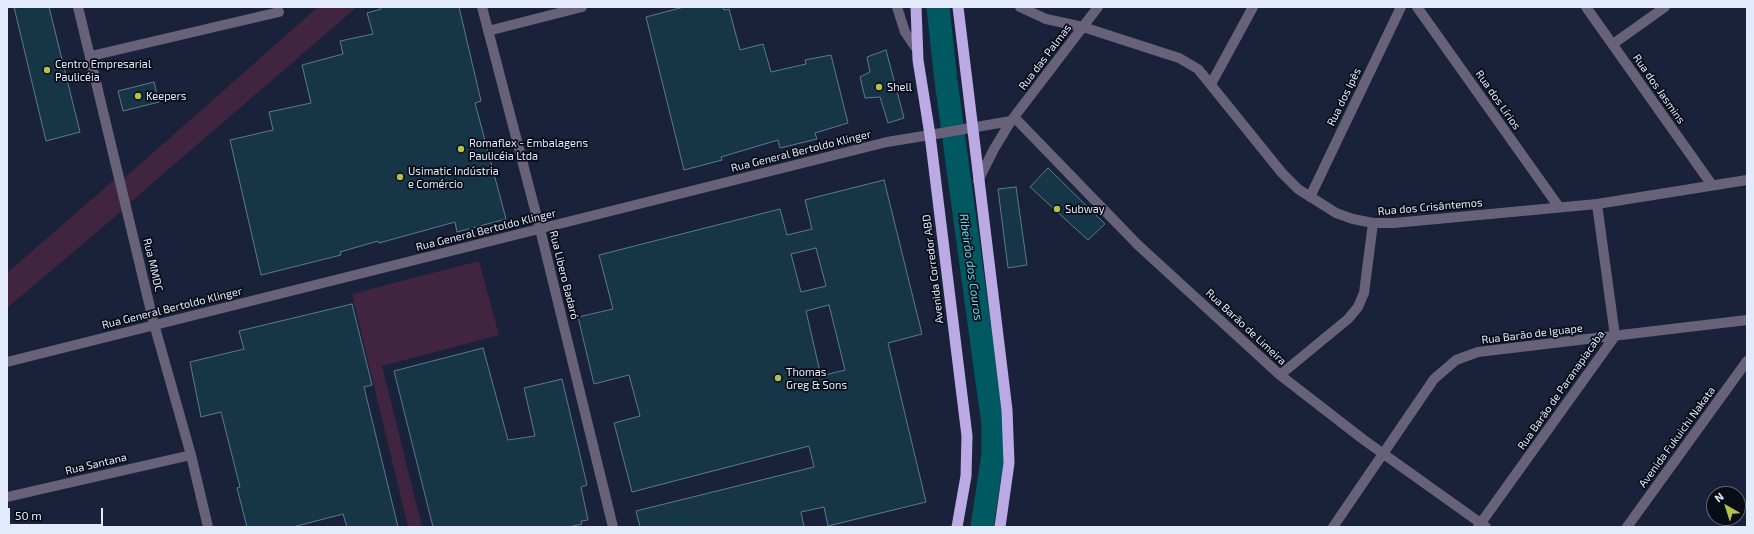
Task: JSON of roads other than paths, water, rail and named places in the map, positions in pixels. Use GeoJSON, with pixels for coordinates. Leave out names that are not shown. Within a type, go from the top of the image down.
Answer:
{"type":"FeatureCollection","features":[{"type":"Feature","properties":{"kind":"highway","name":"Avenida Corredor ABD"},"geometry":{"type":"LineString","coordinates":[[916,7],[918,51],[934,134],[967,436],[966,476],[957,527]]}},
{"type":"Feature","properties":{"kind":"highway"},"geometry":{"type":"LineString","coordinates":[[958,7],[968,128],[978,181],[1007,410],[1009,463],[1000,527]]}},
{"type":"Feature","properties":{"kind":"street","name":"Rua MMDC"},"geometry":{"type":"LineString","coordinates":[[78,7],[91,56],[154,324],[191,456],[208,527]]}},
{"type":"Feature","properties":{"kind":"street","name":"Rua Libero Badaró"},"geometry":{"type":"LineString","coordinates":[[482,7],[540,229],[613,527]]}},
{"type":"Feature","properties":{"kind":"street"},"geometry":{"type":"LineString","coordinates":[[488,31],[582,7]]}},
{"type":"Feature","properties":{"kind":"street"},"geometry":{"type":"LineString","coordinates":[[897,7],[905,32],[918,51]]}},
{"type":"Feature","properties":{"kind":"street","name":"Rua dos Crisântemos"},"geometry":{"type":"LineString","coordinates":[[1020,7],[1046,19],[1083,27],[1179,58],[1198,70],[1211,84],[1282,173],[1298,189],[1336,214],[1373,223],[1394,223],[1597,204],[1747,180]]}},
{"type":"Feature","properties":{"kind":"street","name":"Rua das Palmas"},"geometry":{"type":"LineString","coordinates":[[978,181],[994,149],[1012,119],[1098,7]]}},
{"type":"Feature","properties":{"kind":"street"},"geometry":{"type":"LineString","coordinates":[[1211,84],[1253,7]]}},
{"type":"Feature","properties":{"kind":"street","name":"Rua dos Ipês"},"geometry":{"type":"LineString","coordinates":[[1310,197],[1401,7]]}},
{"type":"Feature","properties":{"kind":"street","name":"Rua dos Lírios"},"geometry":{"type":"LineString","coordinates":[[1417,7],[1559,207]]}},
{"type":"Feature","properties":{"kind":"street","name":"Rua dos Jasmins"},"geometry":{"type":"LineString","coordinates":[[1586,7],[1712,185]]}},
{"type":"Feature","properties":{"kind":"street"},"geometry":{"type":"LineString","coordinates":[[1613,44],[1665,7]]}},
{"type":"Feature","properties":{"kind":"street"},"geometry":{"type":"LineString","coordinates":[[91,56],[280,12]]}},
{"type":"Feature","properties":{"kind":"street"},"geometry":{"type":"LineString","coordinates":[[968,128],[1012,119]]}},
{"type":"Feature","properties":{"kind":"street","name":"Rua Barão de Limeira"},"geometry":{"type":"LineString","coordinates":[[1012,119],[1138,245],[1280,375],[1481,526]]}},
{"type":"Feature","properties":{"kind":"street","name":"Rua General Bertoldo Klinger"},"geometry":{"type":"LineString","coordinates":[[7,362],[154,324],[887,142],[968,128]]}},
{"type":"Feature","properties":{"kind":"street","name":"Rua Barão de Paranapiacaba"},"geometry":{"type":"LineString","coordinates":[[1481,526],[1616,336],[1597,204]]}},
{"type":"Feature","properties":{"kind":"street"},"geometry":{"type":"LineString","coordinates":[[1280,375],[1348,319],[1358,307],[1364,293],[1373,223]]}},
{"type":"Feature","properties":{"kind":"street","name":"Rua Barão de Iguape"},"geometry":{"type":"LineString","coordinates":[[1333,527],[1434,379],[1456,360],[1478,352],[1747,320]]}},
{"type":"Feature","properties":{"kind":"street","name":"Avenida Fukuichi Nakata"},"geometry":{"type":"LineString","coordinates":[[1627,527],[1747,361]]}},
{"type":"Feature","properties":{"kind":"street","name":"Rua Santana"},"geometry":{"type":"LineString","coordinates":[[7,497],[191,456]]}},
{"type":"Feature","properties":{"kind":"waterway","name":"Ribeirão dos Couros"},"geometry":{"type":"LineString","coordinates":[[938,7],[946,81],[993,425],[993,454],[982,527]]}},
{"type":"Feature","properties":{"kind":"place","name":"Centro Empresarial Paulicéia"},"geometry":{"type":"Point","coordinates":[47,70]}},
{"type":"Feature","properties":{"kind":"place","name":"Shell"},"geometry":{"type":"Point","coordinates":[879,87]}},
{"type":"Feature","properties":{"kind":"place","name":"Keepers"},"geometry":{"type":"Point","coordinates":[138,96]}},
{"type":"Feature","properties":{"kind":"place","name":"Romaflex - Embalagens Paulicéia Ltda"},"geometry":{"type":"Point","coordinates":[461,149]}},
{"type":"Feature","properties":{"kind":"place","name":"Usimatic Indústria e Comércio"},"geometry":{"type":"Point","coordinates":[400,177]}},
{"type":"Feature","properties":{"kind":"place","name":"Subway"},"geometry":{"type":"Point","coordinates":[1057,209]}},
{"type":"Feature","properties":{"kind":"place","name":"Thomas Greg & Sons"},"geometry":{"type":"Point","coordinates":[778,378]}}]}
